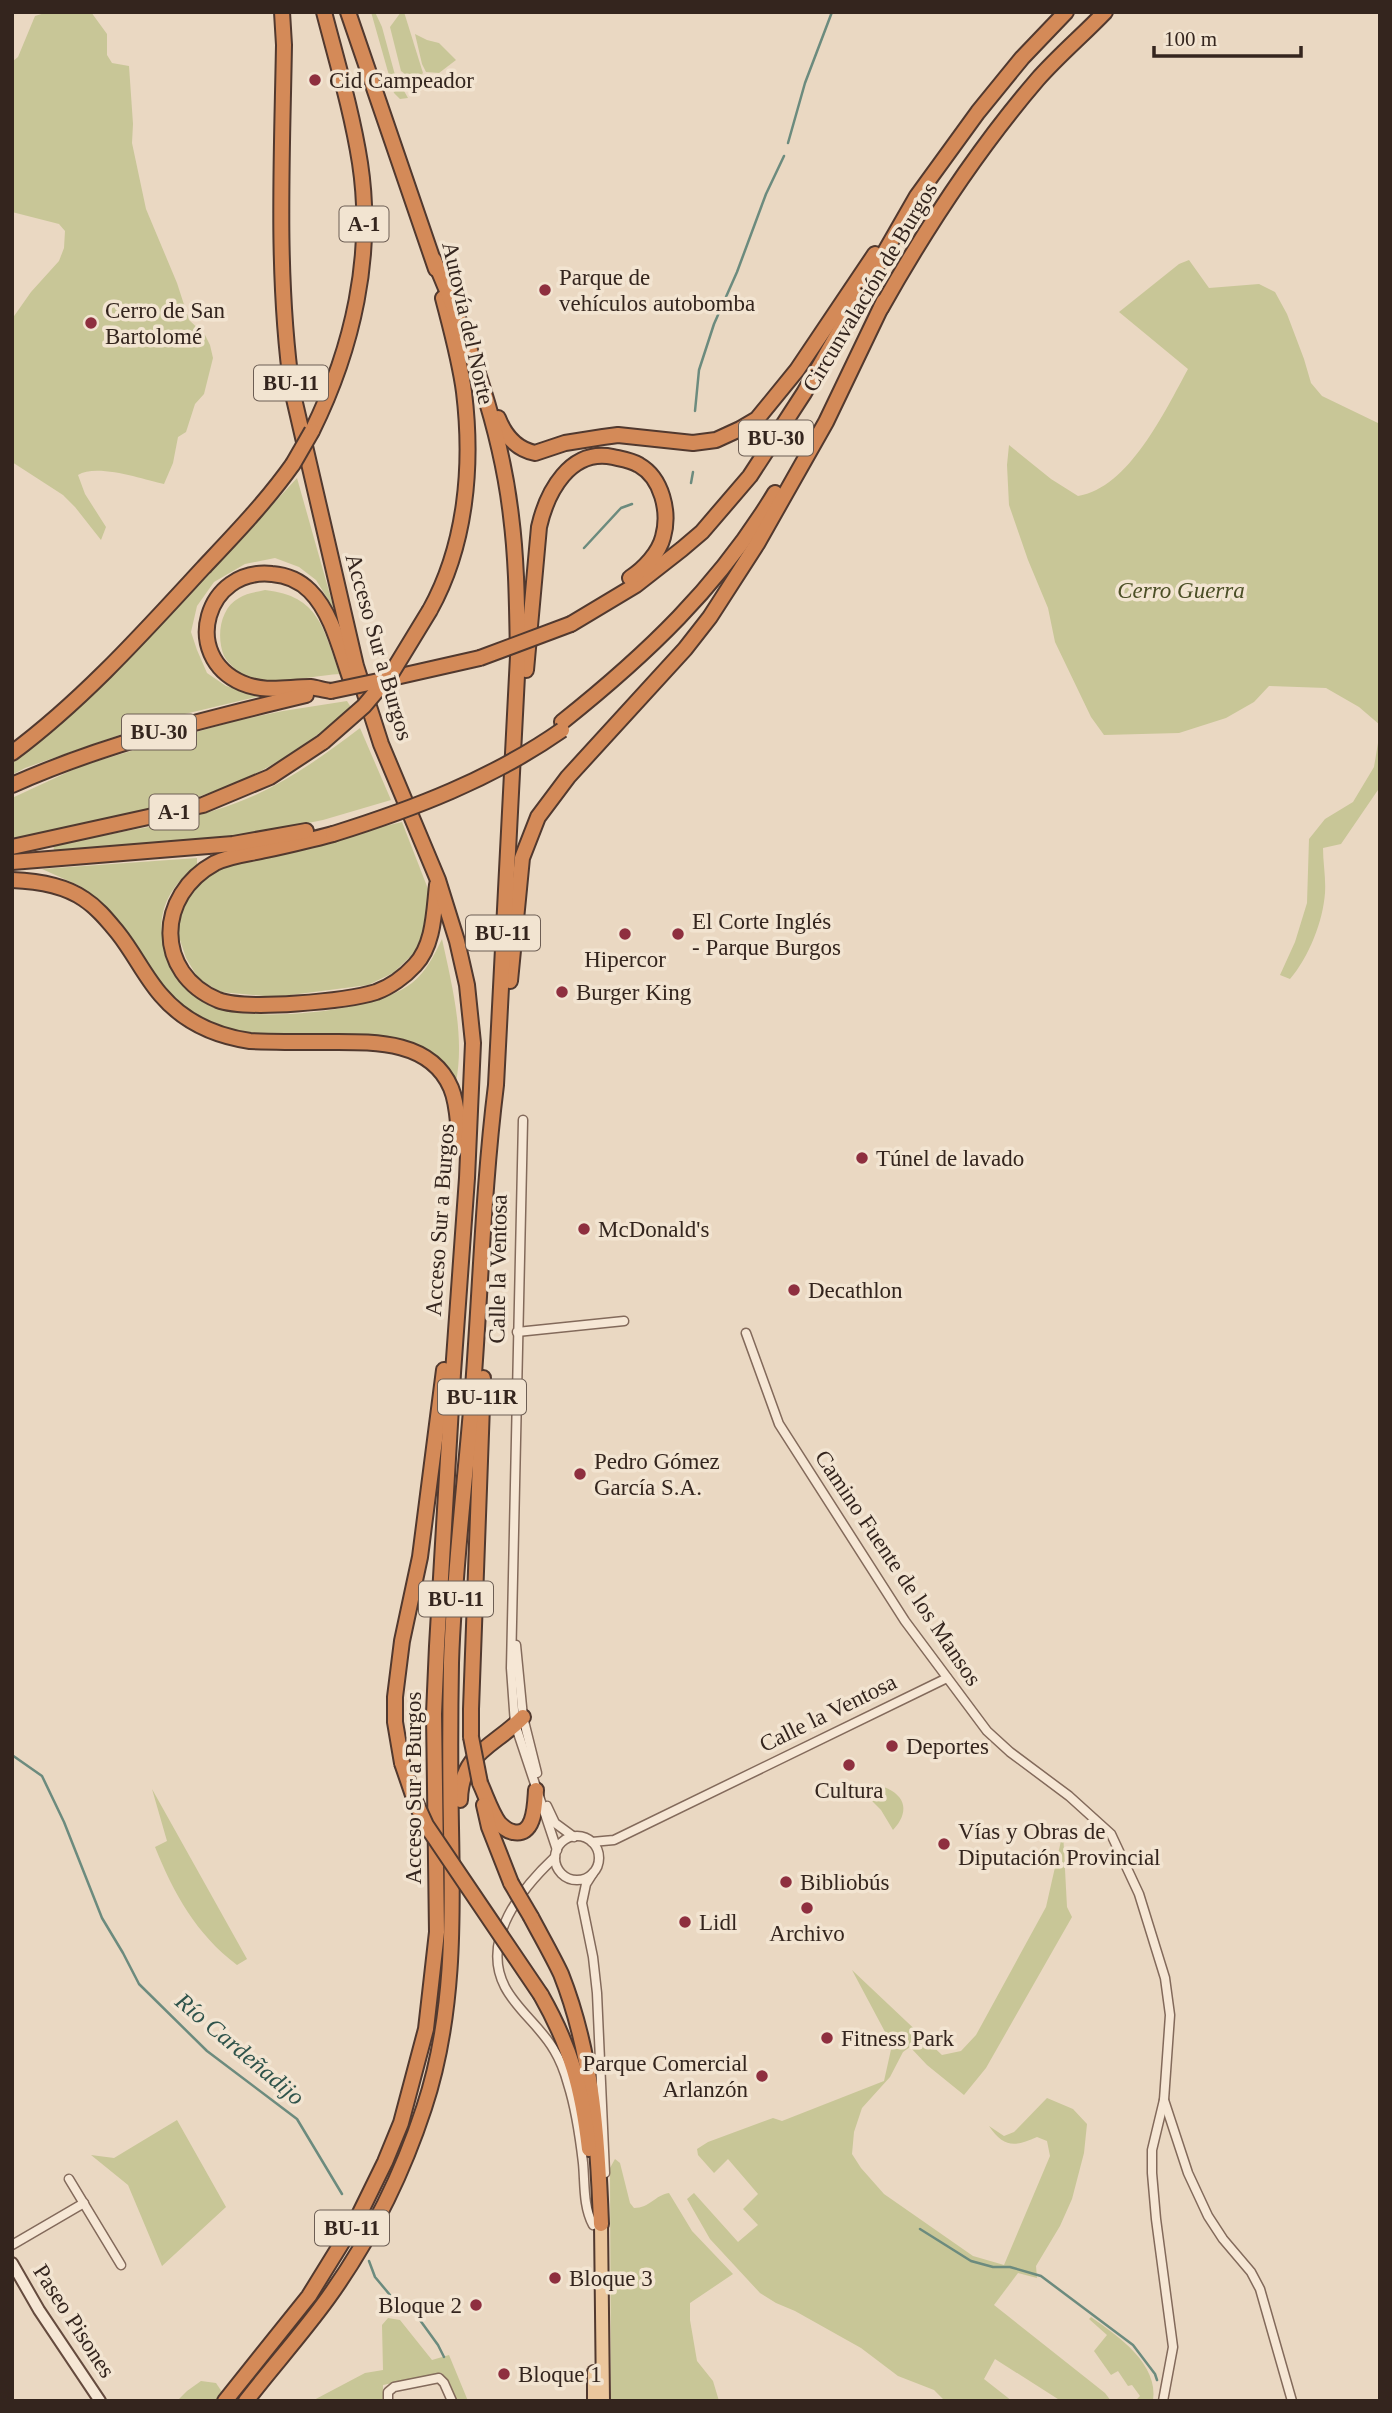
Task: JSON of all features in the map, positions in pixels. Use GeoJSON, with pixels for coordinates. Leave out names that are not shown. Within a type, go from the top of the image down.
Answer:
{"type":"FeatureCollection","features":[{"type":"Feature","properties":{"kind":"highway","name":"Acceso Sur a Burgos"},"geometry":{"type":"LineString","coordinates":[[225,2401],[316,2286],[359,2216],[401,2123],[426,2029],[436,1932],[434,1714],[473,1043],[467,985],[457,941],[438,880],[381,744],[353,656],[298,419],[287,356],[282,242],[282,12]]}},
{"type":"Feature","properties":{"kind":"highway","name":"A-1"},"geometry":{"type":"LineString","coordinates":[[12,753],[66,708],[136,639],[257,511],[293,464],[331,390],[349,337],[361,279],[364,212],[360,164],[324,12]]}},
{"type":"Feature","properties":{"kind":"highway","name":"Autovía del Norte"},"geometry":{"type":"LineString","coordinates":[[12,847],[202,805],[270,777],[323,742],[363,706],[391,674],[440,591],[454,554],[463,513],[467,479],[464,391],[434,260],[348,12]]}},
{"type":"Feature","properties":{"kind":"highway","name":"Circunvalación de Burgos"},"geometry":{"type":"LineString","coordinates":[[310,691],[331,691],[480,658],[571,624],[636,585],[702,532],[750,475],[804,393],[917,196],[978,111],[1022,58],[1066,12]]}},
{"type":"Feature","properties":{"kind":"highway","name":"Circunvalación de Burgos"},"geometry":{"type":"LineString","coordinates":[[12,862],[233,844],[333,830],[452,784],[562,726],[649,649],[700,597],[726,565],[765,510],[806,442],[884,302],[934,220],[997,131],[1039,79],[1105,12]]}},
{"type":"Feature","properties":{"kind":"highway"},"geometry":{"type":"LineString","coordinates":[[462,324],[478,359],[503,430],[516,445],[527,451],[535,453],[565,443],[618,435],[667,442],[716,440],[757,419],[771,403],[797,370],[917,196]]}},
{"type":"Feature","properties":{"kind":"highway","name":"Acceso Sur a Burgos"},"geometry":{"type":"LineString","coordinates":[[246,2401],[307,2327],[355,2257],[398,2177],[434,2074],[444,2032],[449,1990],[452,1937],[452,1659],[488,1147],[496,1085],[516,708],[517,589],[511,516],[499,446],[462,324],[434,260]]}},
{"type":"Feature","properties":{"kind":"highway"},"geometry":{"type":"LineString","coordinates":[[496,1085],[503,1052],[522,858],[538,817],[568,777],[659,678],[710,617],[757,544],[826,422],[884,302]]}},
{"type":"Feature","properties":{"kind":"highway"},"geometry":{"type":"LineString","coordinates":[[516,708],[526,674],[539,527],[551,491],[572,465],[588,458],[606,455],[640,465],[654,479],[663,496],[666,517],[663,538],[653,558],[636,575],[597,600],[571,624]]}},
{"type":"Feature","properties":{"kind":"highway"},"geometry":{"type":"LineString","coordinates":[[310,691],[256,688],[240,682],[214,660],[206,632],[208,615],[223,590],[250,575],[264,573],[283,575],[310,591],[325,613],[368,727],[381,744]]}},
{"type":"Feature","properties":{"kind":"highway","name":"BU-30"},"geometry":{"type":"LineString","coordinates":[[12,785],[48,769],[149,735],[310,691]]}},
{"type":"Feature","properties":{"kind":"highway"},"geometry":{"type":"LineString","coordinates":[[333,830],[228,858],[198,874],[180,894],[171,916],[173,950],[187,979],[220,1000],[243,1004],[297,1003],[376,992],[396,982],[416,964],[431,933],[438,880]]}},
{"type":"Feature","properties":{"kind":"highway"},"geometry":{"type":"LineString","coordinates":[[12,880],[48,884],[83,898],[106,918],[160,995],[200,1026],[233,1039],[380,1043],[402,1047],[424,1057],[445,1076],[452,1089],[467,1171]]}},
{"type":"Feature","properties":{"kind":"highway","name":"BU-11R"},"geometry":{"type":"LineString","coordinates":[[480,1783],[471,1737],[471,1709],[496,1085]]}},
{"type":"Feature","properties":{"kind":"highway","name":"BU-11R"},"geometry":{"type":"LineString","coordinates":[[457,1317],[445,1365],[420,1557],[402,1641],[395,1722],[402,1763],[426,1825],[541,1995],[562,2035],[579,2082],[597,2224]]}},
{"type":"Feature","properties":{"kind":"highway"},"geometry":{"type":"LineString","coordinates":[[444,2032],[458,1976],[461,1949],[461,1783],[468,1766],[479,1754],[519,1720]]}},
{"type":"Feature","properties":{"kind":"highway"},"geometry":{"type":"LineString","coordinates":[[480,1783],[498,1822],[511,1832],[526,1830],[531,1824],[539,1800]]}},
{"type":"Feature","properties":{"kind":"highway"},"geometry":{"type":"LineString","coordinates":[[480,1783],[489,1827],[511,1883],[560,1972],[584,2046],[597,2131],[597,2224]]}},
{"type":"Feature","properties":{"kind":"main road"},"geometry":{"type":"LineString","coordinates":[[594,2401],[597,2224]]}},
{"type":"Feature","properties":{"kind":"main road"},"geometry":{"type":"LineString","coordinates":[[597,2224],[603,2401]]}},
{"type":"Feature","properties":{"kind":"main road","name":"Paseo Pisones"},"geometry":{"type":"LineString","coordinates":[[12,2263],[39,2310],[100,2401]]}},
{"type":"Feature","properties":{"kind":"street","name":"Calle la Ventosa"},"geometry":{"type":"LineString","coordinates":[[523,1120],[517,1332],[514,1628],[511,1668],[519,1720],[556,1854]]}},
{"type":"Feature","properties":{"kind":"street"},"geometry":{"type":"LineString","coordinates":[[517,1332],[624,1321]]}},
{"type":"Feature","properties":{"kind":"street","name":"Camino Fuente de los Mansos"},"geometry":{"type":"LineString","coordinates":[[746,1334],[779,1424],[905,1621],[987,1731],[1083,1808],[1111,1834],[1123,1857],[1156,1945],[1169,1999],[1164,2100],[1196,2194],[1223,2239],[1251,2272],[1260,2289],[1292,2401]]}},
{"type":"Feature","properties":{"kind":"street","name":"Calle la Ventosa"},"geometry":{"type":"LineString","coordinates":[[592,1842],[614,1840],[947,1678]]}},
{"type":"Feature","properties":{"kind":"street","name":"Calle la Ventosa"},"geometry":{"type":"LineString","coordinates":[[519,1720],[539,1800],[555,1823],[574,1837]]}},
{"type":"Feature","properties":{"kind":"street"},"geometry":{"type":"LineString","coordinates":[[574,1837],[586,1838],[592,1842],[599,1859],[586,1884],[582,1903],[597,1993],[605,2142],[606,2209],[597,2224],[586,2212],[582,2151],[566,2078],[553,2048],[505,1987],[497,1959],[497,1947],[507,1917],[556,1854],[561,1843],[574,1837]]}},
{"type":"Feature","properties":{"kind":"street","name":"Calle la Ventosa"},"geometry":{"type":"LineString","coordinates":[[599,1859],[614,1840]]}},
{"type":"Feature","properties":{"kind":"street"},"geometry":{"type":"LineString","coordinates":[[556,1854],[560,1872],[565,1877],[580,1880],[593,1874]]}},
{"type":"Feature","properties":{"kind":"street"},"geometry":{"type":"LineString","coordinates":[[1163,2401],[1172,2347],[1156,2219],[1152,2150],[1164,2100]]}},
{"type":"Feature","properties":{"kind":"street"},"geometry":{"type":"LineString","coordinates":[[69,2179],[121,2265]]}},
{"type":"Feature","properties":{"kind":"street","name":"Paseo Pisones"},"geometry":{"type":"LineString","coordinates":[[12,2245],[84,2203]]}},
{"type":"Feature","properties":{"kind":"street"},"geometry":{"type":"LineString","coordinates":[[388,2401],[388,2392],[394,2387],[439,2378],[452,2401]]}},
{"type":"Feature","properties":{"kind":"green space"},"geometry":{"type":"Polygon","coordinates":[[[48,12],[91,12],[107,34],[107,55],[112,63],[129,66],[132,143],[146,209],[177,283],[189,320],[205,335],[213,358],[204,394],[195,404],[186,432],[178,437],[173,463],[164,484],[108,471],[78,475],[85,494],[106,527],[101,540],[63,495],[12,462],[12,319],[31,292],[59,261],[64,248],[65,231],[59,224],[12,212],[12,62],[18,57],[35,16],[48,12]]]}},
{"type":"Feature","properties":{"kind":"green space"},"geometry":{"type":"Polygon","coordinates":[[[371,12],[375,12],[382,27],[395,75],[408,98],[400,99],[394,93],[371,12]]]}},
{"type":"Feature","properties":{"kind":"green space"},"geometry":{"type":"Polygon","coordinates":[[[401,12],[404,12],[423,73],[418,77],[401,71],[390,27],[401,12]]]}},
{"type":"Feature","properties":{"kind":"green space"},"geometry":{"type":"Polygon","coordinates":[[[415,34],[439,43],[456,60],[439,73],[426,72],[415,34]]]}},
{"type":"Feature","properties":{"kind":"green space","name":"Cerro Guerra"},"geometry":{"type":"Polygon","coordinates":[[[1189,260],[1209,288],[1259,284],[1275,292],[1287,314],[1311,383],[1322,396],[1380,424],[1380,725],[1359,707],[1326,688],[1269,686],[1254,702],[1226,718],[1179,733],[1104,735],[1091,717],[1055,642],[1048,608],[1009,505],[1009,445],[1051,479],[1078,496],[1096,490],[1113,479],[1129,463],[1157,426],[1188,369],[1119,312],[1179,264],[1189,260]]]}},
{"type":"Feature","properties":{"kind":"green space"},"geometry":{"type":"Polygon","coordinates":[[[297,478],[334,609],[316,580],[299,567],[275,558],[245,564],[214,582],[197,606],[191,632],[207,673],[226,686],[260,696],[168,718],[25,768],[12,775],[12,762],[63,722],[183,602],[297,478]]]}},
{"type":"Feature","properties":{"kind":"green space"},"geometry":{"type":"Polygon","coordinates":[[[265,590],[298,599],[317,617],[340,674],[281,681],[259,680],[242,674],[228,662],[220,640],[224,616],[239,598],[265,590]]]}},
{"type":"Feature","properties":{"kind":"green space"},"geometry":{"type":"Polygon","coordinates":[[[347,701],[352,709],[301,746],[268,767],[207,794],[143,813],[12,841],[12,798],[81,766],[235,721],[347,701]]]}},
{"type":"Feature","properties":{"kind":"green space"},"geometry":{"type":"Polygon","coordinates":[[[360,728],[391,800],[323,820],[222,840],[54,850],[53,845],[169,823],[236,803],[285,779],[360,728]]]}},
{"type":"Feature","properties":{"kind":"green space"},"geometry":{"type":"Polygon","coordinates":[[[1380,731],[1380,787],[1341,844],[1323,848],[1324,904],[1309,950],[1290,979],[1280,975],[1295,942],[1307,903],[1309,839],[1325,819],[1353,802],[1374,767],[1380,731]]]}},
{"type":"Feature","properties":{"kind":"green space"},"geometry":{"type":"Polygon","coordinates":[[[402,822],[430,894],[421,938],[414,953],[393,973],[368,985],[275,997],[220,992],[198,978],[186,958],[177,931],[187,895],[212,872],[252,858],[402,822]]]}},
{"type":"Feature","properties":{"kind":"green space"},"geometry":{"type":"Polygon","coordinates":[[[197,858],[197,866],[183,877],[166,903],[162,932],[170,962],[182,981],[197,997],[210,1006],[255,1014],[344,1008],[395,993],[412,983],[426,968],[442,939],[458,1029],[456,1082],[438,1059],[414,1045],[380,1037],[267,1038],[231,1033],[196,1020],[164,988],[132,938],[82,887],[42,869],[197,858]]]}},
{"type":"Feature","properties":{"kind":"green space"},"geometry":{"type":"Polygon","coordinates":[[[884,1787],[897,1795],[903,1806],[902,1817],[893,1830],[881,1810],[864,1793],[873,1788],[884,1787]]]}},
{"type":"Feature","properties":{"kind":"green space"},"geometry":{"type":"Polygon","coordinates":[[[152,1789],[247,1959],[237,1965],[222,1953],[198,1926],[170,1881],[155,1847],[167,1841],[152,1789]]]}},
{"type":"Feature","properties":{"kind":"green space"},"geometry":{"type":"Polygon","coordinates":[[[1063,1832],[1067,1907],[1072,1917],[986,2068],[964,2095],[927,2065],[910,2047],[903,2052],[890,2077],[862,2108],[854,2132],[852,2154],[884,2194],[973,2256],[1004,2265],[1050,2156],[1047,2141],[1037,2137],[1010,2144],[989,2126],[1004,2136],[1014,2132],[1047,2098],[1073,2109],[1087,2124],[1084,2153],[1072,2199],[1060,2226],[1036,2266],[1037,2278],[1018,2273],[994,2305],[1105,2393],[1111,2401],[1061,2401],[995,2359],[984,2379],[1012,2401],[945,2401],[934,2390],[898,2376],[861,2348],[760,2293],[710,2239],[687,2199],[694,2193],[738,2242],[758,2225],[743,2209],[758,2194],[728,2159],[714,2173],[698,2155],[697,2149],[708,2142],[773,2118],[782,2121],[884,2081],[892,2045],[852,1970],[942,2055],[961,2051],[976,2035],[1046,1907],[1063,1832]]]}},
{"type":"Feature","properties":{"kind":"green space"},"geometry":{"type":"Polygon","coordinates":[[[177,2120],[226,2207],[162,2266],[128,2185],[91,2155],[114,2158],[177,2120]]]}},
{"type":"Feature","properties":{"kind":"green space"},"geometry":{"type":"Polygon","coordinates":[[[615,2159],[620,2163],[630,2203],[634,2208],[644,2206],[669,2193],[692,2231],[733,2274],[690,2303],[697,2361],[713,2381],[719,2401],[611,2401],[610,2168],[615,2159]]]}},
{"type":"Feature","properties":{"kind":"green space"},"geometry":{"type":"Polygon","coordinates":[[[1091,2317],[1124,2342],[1143,2363],[1150,2375],[1153,2401],[1135,2401],[1140,2396],[1132,2385],[1128,2386],[1118,2371],[1111,2375],[1094,2351],[1107,2335],[1089,2319],[1091,2317]]]}},
{"type":"Feature","properties":{"kind":"green space"},"geometry":{"type":"Polygon","coordinates":[[[388,2318],[400,2320],[432,2360],[449,2355],[468,2401],[457,2401],[442,2373],[383,2385],[383,2401],[312,2401],[365,2373],[383,2370],[382,2325],[388,2318]]]}},
{"type":"Feature","properties":{"kind":"green space"},"geometry":{"type":"Polygon","coordinates":[[[201,2381],[216,2383],[228,2401],[177,2401],[201,2381]]]}},
{"type":"Feature","properties":{"kind":"waterway"},"geometry":{"type":"LineString","coordinates":[[788,143],[805,83],[832,12]]}},
{"type":"Feature","properties":{"kind":"waterway"},"geometry":{"type":"LineString","coordinates":[[695,411],[699,370],[714,324],[784,156]]}},
{"type":"Feature","properties":{"kind":"waterway"},"geometry":{"type":"LineString","coordinates":[[691,483],[693,472]]}},
{"type":"Feature","properties":{"kind":"waterway"},"geometry":{"type":"LineString","coordinates":[[584,548],[621,508],[632,504]]}},
{"type":"Feature","properties":{"kind":"waterway","name":"Río Cardeñadijo"},"geometry":{"type":"LineString","coordinates":[[12,1755],[42,1776],[64,1822],[102,1918],[139,1984],[207,2051],[297,2119],[342,2194]]}},
{"type":"Feature","properties":{"kind":"waterway"},"geometry":{"type":"LineString","coordinates":[[920,2229],[971,2261],[993,2267],[1010,2267],[1041,2276],[1133,2345],[1157,2380]]}},
{"type":"Feature","properties":{"kind":"waterway","name":"Río Cardeñadijo"},"geometry":{"type":"LineString","coordinates":[[369,2261],[375,2277],[395,2301],[417,2316],[444,2357]]}},
{"type":"Feature","properties":{"kind":"place","name":"Cid Campeador"},"geometry":{"type":"Point","coordinates":[315,80]}},
{"type":"Feature","properties":{"kind":"place","name":"Parque de vehículos autobomba"},"geometry":{"type":"Point","coordinates":[545,290]}},
{"type":"Feature","properties":{"kind":"place","name":"Cerro de San Bartolomé"},"geometry":{"type":"Point","coordinates":[91,323]}},
{"type":"Feature","properties":{"kind":"place","name":"Hipercor"},"geometry":{"type":"Point","coordinates":[625,934]}},
{"type":"Feature","properties":{"kind":"place","name":"El Corte Inglés - Parque Burgos"},"geometry":{"type":"Point","coordinates":[678,934]}},
{"type":"Feature","properties":{"kind":"place","name":"Burger King"},"geometry":{"type":"Point","coordinates":[562,992]}},
{"type":"Feature","properties":{"kind":"place","name":"Túnel de lavado"},"geometry":{"type":"Point","coordinates":[862,1158]}},
{"type":"Feature","properties":{"kind":"place","name":"McDonald's"},"geometry":{"type":"Point","coordinates":[584,1229]}},
{"type":"Feature","properties":{"kind":"place","name":"Decathlon"},"geometry":{"type":"Point","coordinates":[794,1290]}},
{"type":"Feature","properties":{"kind":"place","name":"Pedro Gómez García S.A."},"geometry":{"type":"Point","coordinates":[580,1474]}},
{"type":"Feature","properties":{"kind":"place","name":"Deportes"},"geometry":{"type":"Point","coordinates":[892,1746]}},
{"type":"Feature","properties":{"kind":"place","name":"Cultura"},"geometry":{"type":"Point","coordinates":[849,1765]}},
{"type":"Feature","properties":{"kind":"place","name":"Vías y Obras de Diputación Provincial"},"geometry":{"type":"Point","coordinates":[944,1844]}},
{"type":"Feature","properties":{"kind":"place","name":"Bibliobús"},"geometry":{"type":"Point","coordinates":[786,1882]}},
{"type":"Feature","properties":{"kind":"place","name":"Archivo"},"geometry":{"type":"Point","coordinates":[807,1908]}},
{"type":"Feature","properties":{"kind":"place","name":"Lidl"},"geometry":{"type":"Point","coordinates":[685,1922]}},
{"type":"Feature","properties":{"kind":"place","name":"Fitness Park"},"geometry":{"type":"Point","coordinates":[827,2038]}},
{"type":"Feature","properties":{"kind":"place","name":"Parque Comercial Arlanzón"},"geometry":{"type":"Point","coordinates":[762,2076]}},
{"type":"Feature","properties":{"kind":"place","name":"Bloque 3"},"geometry":{"type":"Point","coordinates":[555,2278]}},
{"type":"Feature","properties":{"kind":"place","name":"Bloque 2"},"geometry":{"type":"Point","coordinates":[476,2305]}},
{"type":"Feature","properties":{"kind":"place","name":"Bloque 1"},"geometry":{"type":"Point","coordinates":[504,2374]}}]}
